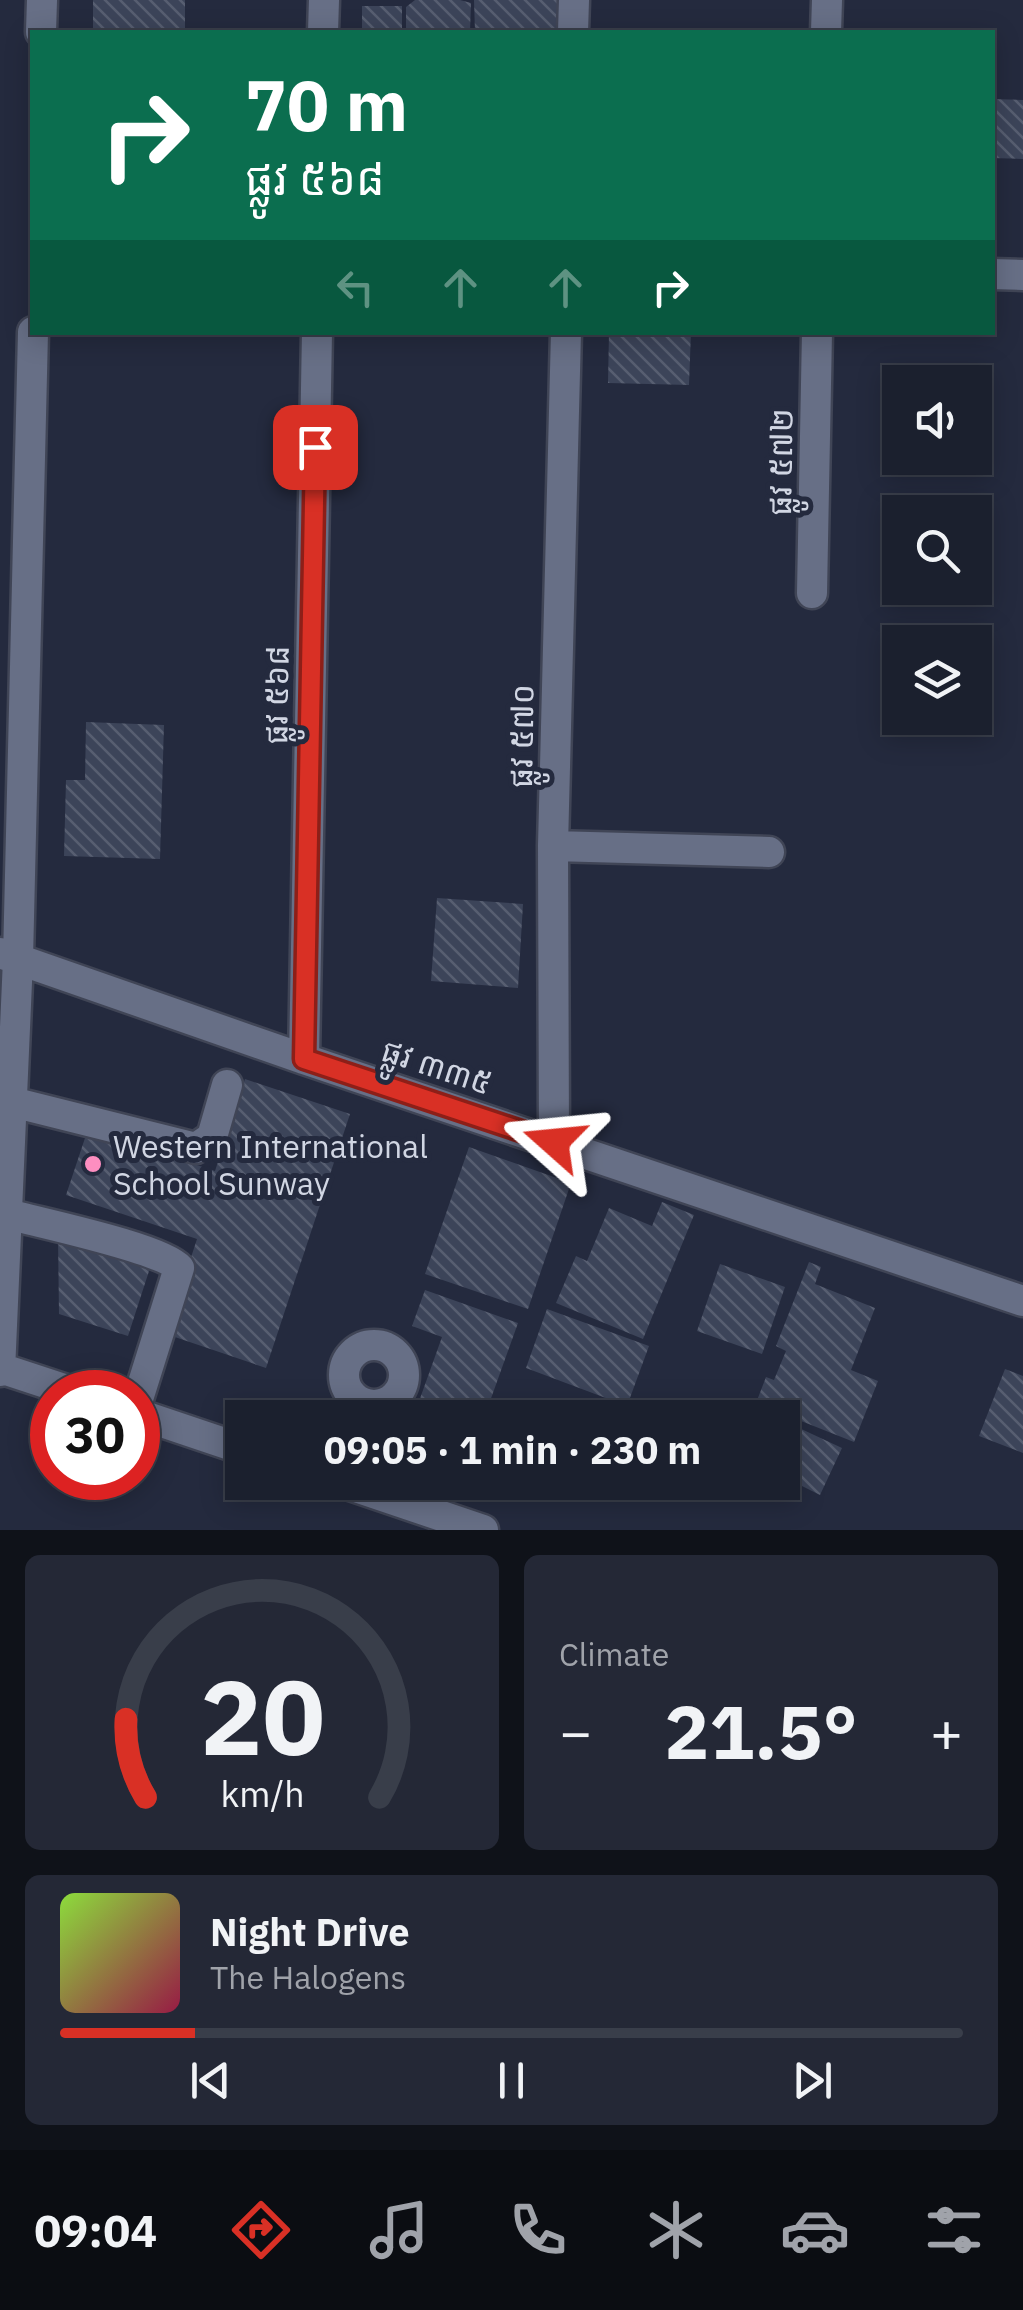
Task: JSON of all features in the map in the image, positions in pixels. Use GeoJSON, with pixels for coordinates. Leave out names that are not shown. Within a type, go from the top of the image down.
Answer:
{"type":"FeatureCollection","features":[{"type":"Feature","properties":{"kind":"street"},"geometry":{"type":"LineString","coordinates":[[40,30],[42,0]]}},
{"type":"Feature","properties":{"kind":"street"},"geometry":{"type":"LineString","coordinates":[[323,30],[324,0]]}},
{"type":"Feature","properties":{"kind":"street"},"geometry":{"type":"LineString","coordinates":[[573,30],[574,0]]}},
{"type":"Feature","properties":{"kind":"street"},"geometry":{"type":"LineString","coordinates":[[826,30],[828,0]]}},
{"type":"Feature","properties":{"kind":"street"},"geometry":{"type":"LineString","coordinates":[[995,274],[1023,275]]}},
{"type":"Feature","properties":{"kind":"street"},"geometry":{"type":"LineString","coordinates":[[30,1378],[1,1369],[12,1102],[9,956],[32,335]]}},
{"type":"Feature","properties":{"kind":"street","name":"ផ្លូវ ៥៦៨"},"geometry":{"type":"LineString","coordinates":[[304,1059],[317,335]]}},
{"type":"Feature","properties":{"kind":"street","name":"ផ្លូវ ៥៧០"},"geometry":{"type":"LineString","coordinates":[[554,1142],[553,846],[566,335]]}},
{"type":"Feature","properties":{"kind":"street","name":"ផ្លូវ ៥៧២"},"geometry":{"type":"LineString","coordinates":[[812,592],[817,335]]}},
{"type":"Feature","properties":{"kind":"street"},"geometry":{"type":"LineString","coordinates":[[553,846],[769,852]]}},
{"type":"Feature","properties":{"kind":"street","name":"ផ្លូវ ៣៣៥"},"geometry":{"type":"LineString","coordinates":[[9,956],[1023,1300]]}},
{"type":"Feature","properties":{"kind":"street"},"geometry":{"type":"LineString","coordinates":[[12,1102],[196,1148],[212,1137],[227,1085]]}},
{"type":"Feature","properties":{"kind":"street"},"geometry":{"type":"LineString","coordinates":[[8,1214],[174,1262],[179,1268],[147,1370]]}},
{"type":"Feature","properties":{"kind":"street"},"geometry":{"type":"LineString","coordinates":[[160,1421],[225,1443]]}},
{"type":"Feature","properties":{"kind":"street"},"geometry":{"type":"LineString","coordinates":[[394,1500],[482,1530]]}},
{"type":"Feature","properties":{"kind":"building"},"geometry":{"type":"Polygon","coordinates":[[[93,0],[185,0],[185,30],[93,30],[93,0]]]}},
{"type":"Feature","properties":{"kind":"building"},"geometry":{"type":"Polygon","coordinates":[[[415,0],[471,3],[470,30],[406,30],[406,7],[415,0]]]}},
{"type":"Feature","properties":{"kind":"building"},"geometry":{"type":"Polygon","coordinates":[[[474,0],[562,0],[563,30],[475,30],[474,0]]]}},
{"type":"Feature","properties":{"kind":"building"},"geometry":{"type":"Polygon","coordinates":[[[362,6],[402,6],[402,30],[362,30],[362,6]]]}},
{"type":"Feature","properties":{"kind":"building"},"geometry":{"type":"Polygon","coordinates":[[[995,99],[1023,100],[1023,159],[995,158],[995,99]]]}},
{"type":"Feature","properties":{"kind":"building"},"geometry":{"type":"Polygon","coordinates":[[[609,335],[691,335],[689,385],[608,383],[609,335]]]}},
{"type":"Feature","properties":{"kind":"building"},"geometry":{"type":"Polygon","coordinates":[[[86,722],[164,725],[160,859],[64,856],[66,780],[85,780],[86,722]]]}},
{"type":"Feature","properties":{"kind":"building"},"geometry":{"type":"Polygon","coordinates":[[[437,898],[523,904],[518,988],[431,981],[437,898]]]}},
{"type":"Feature","properties":{"kind":"building"},"geometry":{"type":"Polygon","coordinates":[[[245,1079],[350,1114],[266,1368],[166,1334],[197,1239],[66,1195],[88,1129],[215,1171],[245,1079]]]}},
{"type":"Feature","properties":{"kind":"building"},"geometry":{"type":"Polygon","coordinates":[[[469,1147],[571,1183],[528,1309],[425,1274],[469,1147]]]}},
{"type":"Feature","properties":{"kind":"building"},"geometry":{"type":"Polygon","coordinates":[[[662,1202],[694,1215],[643,1339],[556,1303],[576,1256],[587,1261],[609,1208],[652,1226],[662,1202]]]}},
{"type":"Feature","properties":{"kind":"building"},"geometry":{"type":"Polygon","coordinates":[[[58,1237],[150,1268],[128,1336],[59,1314],[58,1237]]]}},
{"type":"Feature","properties":{"kind":"building"},"geometry":{"type":"Polygon","coordinates":[[[809,1262],[821,1267],[815,1284],[875,1308],[851,1370],[878,1381],[854,1442],[800,1421],[800,1400],[757,1400],[766,1377],[774,1380],[786,1351],[776,1346],[809,1262]]]}},
{"type":"Feature","properties":{"kind":"building"},"geometry":{"type":"Polygon","coordinates":[[[720,1264],[785,1287],[762,1354],[697,1331],[720,1264]]]}},
{"type":"Feature","properties":{"kind":"building"},"geometry":{"type":"Polygon","coordinates":[[[425,1290],[518,1323],[490,1400],[419,1400],[442,1337],[412,1326],[425,1290]]]}},
{"type":"Feature","properties":{"kind":"building"},"geometry":{"type":"Polygon","coordinates":[[[547,1309],[649,1346],[629,1400],[611,1400],[526,1368],[547,1309]]]}},
{"type":"Feature","properties":{"kind":"building"},"geometry":{"type":"Polygon","coordinates":[[[1005,1369],[1023,1376],[1023,1453],[979,1436],[1005,1369]]]}},
{"type":"Feature","properties":{"kind":"building"},"geometry":{"type":"Polygon","coordinates":[[[800,1428],[842,1448],[820,1495],[800,1485],[800,1428]]]}},
{"type":"Feature","properties":{"kind":"place","name":"Western International School Sunway"},"geometry":{"type":"Point","coordinates":[93,1164]}},
{"type":"Feature","properties":{"kind":"route"},"geometry":{"type":"LineString","coordinates":[[315,447],[304,1059],[554,1142]]}}]}
